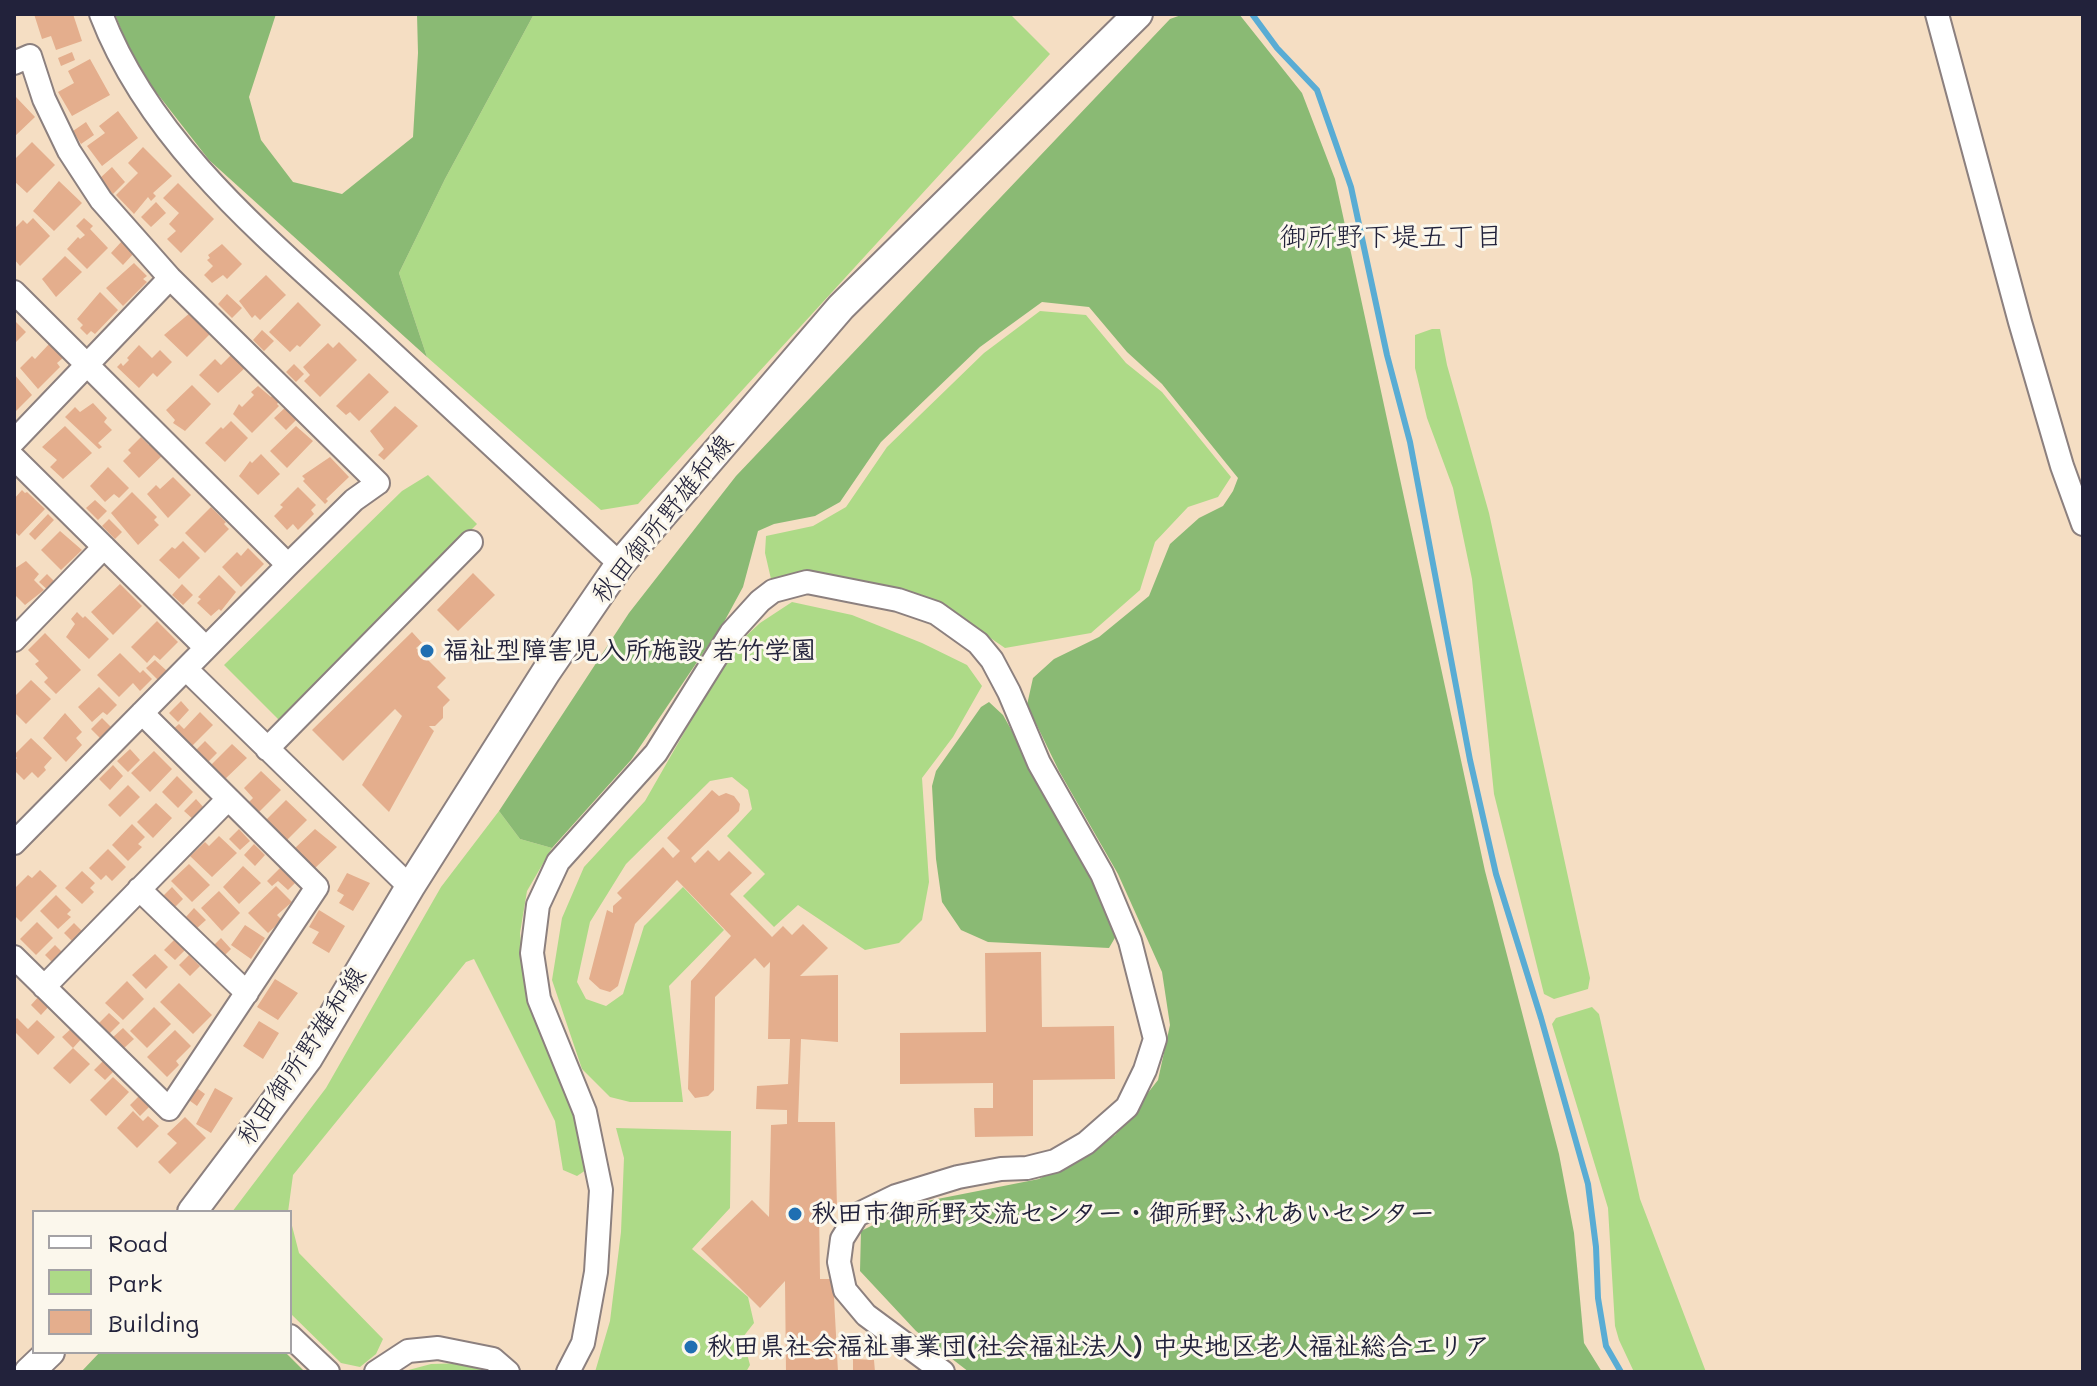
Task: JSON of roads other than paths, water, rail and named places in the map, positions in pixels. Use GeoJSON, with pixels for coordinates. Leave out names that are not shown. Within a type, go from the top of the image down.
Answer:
{"type":"FeatureCollection","features":[{"type":"Feature","properties":{"kind":"main road","name":"秋田御所野雄和線"},"geometry":{"type":"LineString","coordinates":[[194,1210],[308,1058],[410,887],[546,672],[620,564],[841,307],[1138,14]]}},
{"type":"Feature","properties":{"kind":"main road"},"geometry":{"type":"LineString","coordinates":[[29,1372],[48,1354]]}},
{"type":"Feature","properties":{"kind":"street"},"geometry":{"type":"LineString","coordinates":[[101,14],[124,67],[141,95],[226,195],[307,275],[620,564]]}},
{"type":"Feature","properties":{"kind":"street"},"geometry":{"type":"LineString","coordinates":[[1937,14],[2020,322],[2062,466],[2083,524]]}},
{"type":"Feature","properties":{"kind":"street"},"geometry":{"type":"LineString","coordinates":[[14,63],[30,56],[44,99],[87,181],[170,278],[378,483],[354,500],[288,565],[14,843]]}},
{"type":"Feature","properties":{"kind":"street"},"geometry":{"type":"LineString","coordinates":[[14,441],[170,278]]}},
{"type":"Feature","properties":{"kind":"street"},"geometry":{"type":"LineString","coordinates":[[14,292],[288,565]]}},
{"type":"Feature","properties":{"kind":"street"},"geometry":{"type":"LineString","coordinates":[[14,458],[206,648]]}},
{"type":"Feature","properties":{"kind":"street"},"geometry":{"type":"LineString","coordinates":[[267,749],[471,542]]}},
{"type":"Feature","properties":{"kind":"street"},"geometry":{"type":"LineString","coordinates":[[14,640],[104,547]]}},
{"type":"Feature","properties":{"kind":"street"},"geometry":{"type":"LineString","coordinates":[[568,1372],[583,1343],[596,1272],[601,1190],[585,1112],[539,999],[532,953],[538,905],[558,862],[656,753],[731,633],[773,591],[807,582],[898,600],[936,613],[978,643],[992,660],[1039,763],[1102,874],[1130,941],[1155,1039],[1145,1070],[1127,1107],[1086,1143],[1055,1161],[958,1177],[896,1196],[857,1215],[842,1239],[839,1262],[845,1290],[866,1315],[943,1372]]}},
{"type":"Feature","properties":{"kind":"street"},"geometry":{"type":"LineString","coordinates":[[186,669],[410,887]]}},
{"type":"Feature","properties":{"kind":"street"},"geometry":{"type":"LineString","coordinates":[[14,957],[169,1109],[317,887],[142,713]]}},
{"type":"Feature","properties":{"kind":"street"},"geometry":{"type":"LineString","coordinates":[[44,987],[228,799]]}},
{"type":"Feature","properties":{"kind":"street"},"geometry":{"type":"LineString","coordinates":[[139,889],[247,993]]}},
{"type":"Feature","properties":{"kind":"street"},"geometry":{"type":"LineString","coordinates":[[292,1338],[328,1372]]}},
{"type":"Feature","properties":{"kind":"street"},"geometry":{"type":"LineString","coordinates":[[376,1372],[408,1351],[438,1348],[493,1359],[508,1372]]}},
{"type":"Feature","properties":{"kind":"waterway"},"geometry":{"type":"LineString","coordinates":[[1252,14],[1277,48],[1317,90],[1351,187],[1387,355],[1410,442],[1470,760],[1496,874],[1588,1184],[1596,1247],[1598,1298],[1606,1346],[1621,1372]]}},
{"type":"Feature","properties":{"kind":"place","name":"福祉型障害児入所施設 若竹学園"},"geometry":{"type":"Point","coordinates":[427,651]}},
{"type":"Feature","properties":{"kind":"place","name":"秋田市御所野交流センター・御所野ふれあいセンター"},"geometry":{"type":"Point","coordinates":[795,1214]}},
{"type":"Feature","properties":{"kind":"place","name":"秋田県社会福祉事業団(社会福祉法人) 中央地区老人福祉総合エリア"},"geometry":{"type":"Point","coordinates":[691,1347]}},
{"type":"Feature","properties":{"kind":"district","name":"御所野下堤五丁目"},"geometry":{"type":"Point","coordinates":[1391,237]}}]}
